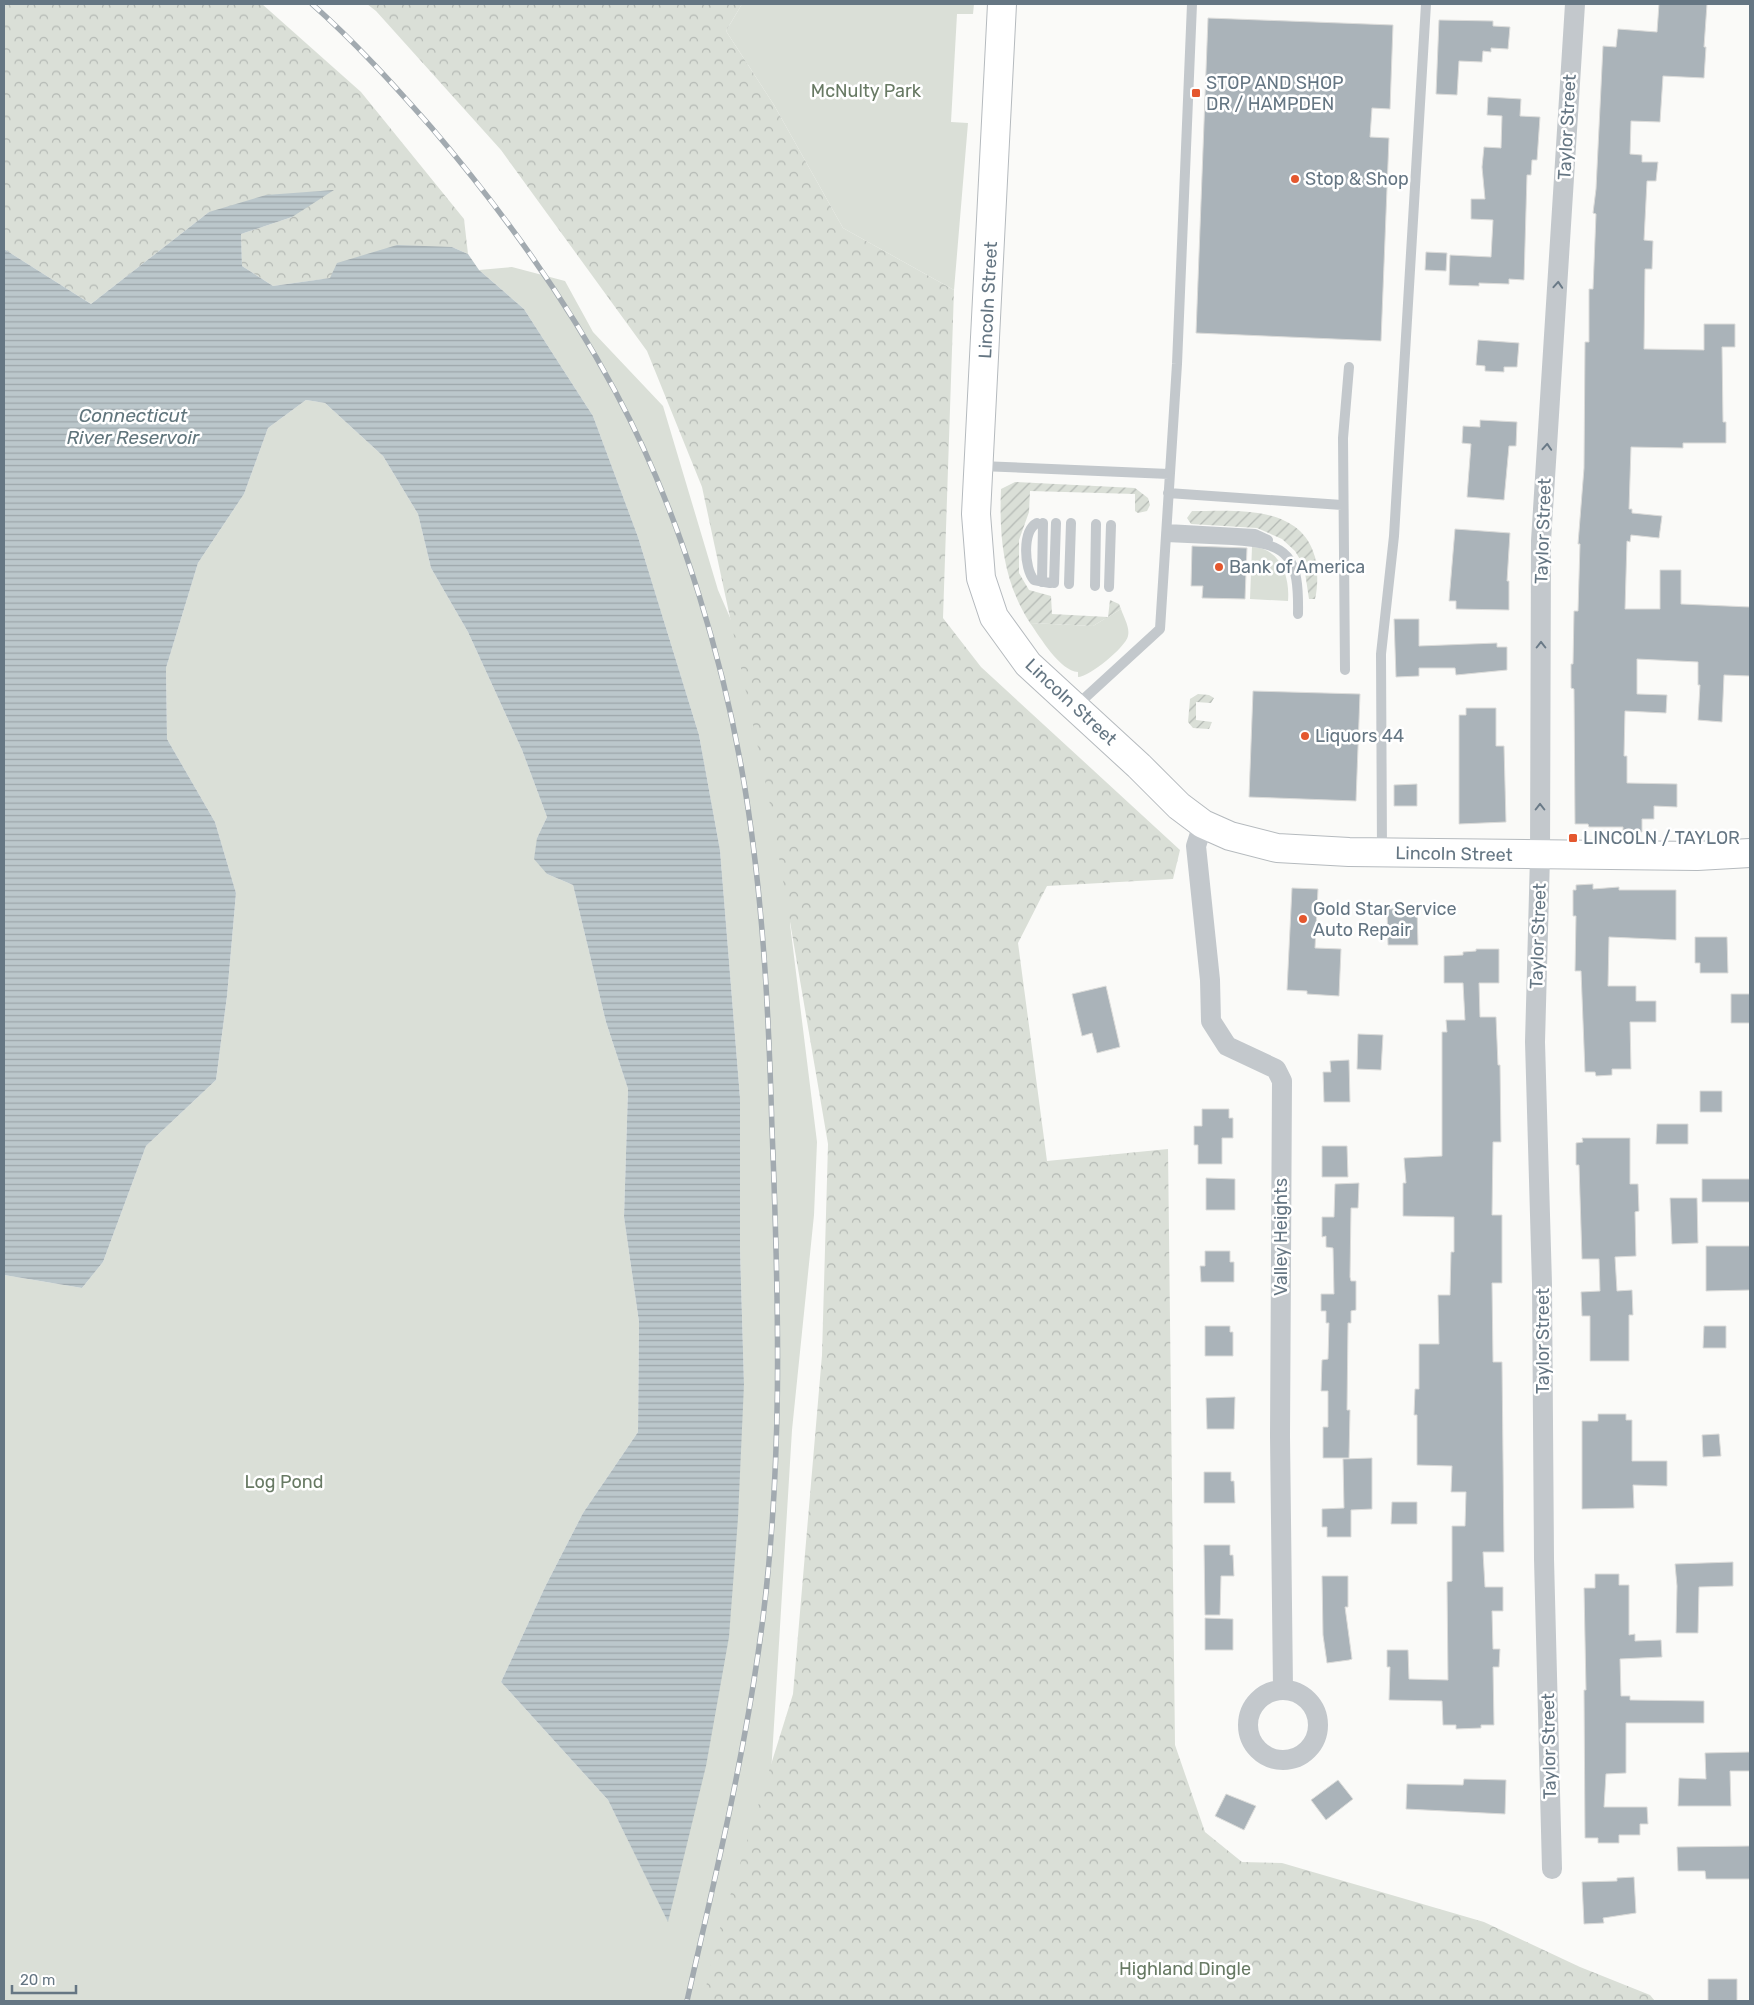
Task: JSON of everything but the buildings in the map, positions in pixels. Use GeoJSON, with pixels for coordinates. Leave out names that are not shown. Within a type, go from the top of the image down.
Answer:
{"type":"FeatureCollection","features":[{"type":"Feature","properties":{"kind":"main road","name":"Lincoln Street"},"geometry":{"type":"LineString","coordinates":[[1002,4],[976,514],[981,578],[994,617],[1028,664],[1139,766],[1179,806],[1203,824],[1230,836],[1278,848],[1382,853],[1540,856],[1697,856],[1750,853]]}},
{"type":"Feature","properties":{"kind":"street","name":"Taylor Street"},"geometry":{"type":"LineString","coordinates":[[1552,1869],[1544,1569],[1542,1284],[1535,1042],[1540,856],[1541,541],[1574,4]]}},
{"type":"Feature","properties":{"kind":"street","name":"Valley Heights"},"geometry":{"type":"LineString","coordinates":[[1203,824],[1196,846],[1210,980],[1210,1022],[1227,1046],[1276,1069],[1282,1081],[1280,1446],[1282,1689]]}},
{"type":"Feature","properties":{"kind":"lane"},"geometry":{"type":"LineString","coordinates":[[1074,708],[1158,633],[1177,364],[1192,4]]}},
{"type":"Feature","properties":{"kind":"lane"},"geometry":{"type":"LineString","coordinates":[[1382,853],[1381,654],[1394,536],[1426,4]]}},
{"type":"Feature","properties":{"kind":"lane"},"geometry":{"type":"LineString","coordinates":[[1345,670],[1342,504],[1343,438],[1349,367]]}},
{"type":"Feature","properties":{"kind":"lane"},"geometry":{"type":"LineString","coordinates":[[978,466],[1169,474]]}},
{"type":"Feature","properties":{"kind":"lane"},"geometry":{"type":"LineString","coordinates":[[1168,493],[1342,504]]}},
{"type":"Feature","properties":{"kind":"lane"},"geometry":{"type":"LineString","coordinates":[[1040,523],[1049,583],[1034,580],[1030,576],[1028,566],[1029,533],[1032,526],[1040,523]]}},
{"type":"Feature","properties":{"kind":"lane"},"geometry":{"type":"LineString","coordinates":[[1049,583],[1056,523]]}},
{"type":"Feature","properties":{"kind":"lane"},"geometry":{"type":"LineString","coordinates":[[1069,584],[1071,523]]}},
{"type":"Feature","properties":{"kind":"lane"},"geometry":{"type":"LineString","coordinates":[[1095,586],[1096,524]]}},
{"type":"Feature","properties":{"kind":"lane"},"geometry":{"type":"LineString","coordinates":[[1110,586],[1111,525]]}},
{"type":"Feature","properties":{"kind":"lane"},"geometry":{"type":"LineString","coordinates":[[1166,533],[1254,541],[1277,547],[1287,556],[1294,570],[1298,587],[1298,614]]}},
{"type":"Feature","properties":{"kind":"green space"},"geometry":{"type":"Polygon","coordinates":[[[4,4],[262,4],[361,92],[464,219],[468,254],[452,247],[331,278],[273,286],[242,266],[241,234],[292,217],[209,212],[91,304],[4,249],[4,4]]]}},
{"type":"Feature","properties":{"kind":"green space","name":"Highland Dingle"},"geometry":{"type":"Polygon","coordinates":[[[367,4],[742,4],[726,31],[774,105],[843,228],[954,290],[943,618],[981,667],[1180,850],[1173,879],[1047,886],[1018,943],[1047,1161],[1168,1149],[1175,1745],[1205,1832],[1242,1862],[1282,1863],[1484,1922],[1580,1967],[1650,1995],[1655,2001],[703,2001],[716,1941],[793,1694],[822,1355],[828,1144],[769,799],[702,487],[647,351],[501,150],[376,11],[367,4]]]}},
{"type":"Feature","properties":{"kind":"green space","name":"McNulty Park"},"geometry":{"type":"Polygon","coordinates":[[[742,4],[974,4],[973,14],[957,14],[951,122],[968,123],[954,290],[843,228],[774,105],[726,31],[742,4]]]}},
{"type":"Feature","properties":{"kind":"green space","name":"Log Pond"},"geometry":{"type":"Polygon","coordinates":[[[512,267],[565,281],[593,332],[663,406],[718,590],[751,666],[789,775],[790,924],[817,1142],[814,1215],[792,1430],[769,1807],[745,2001],[4,2001],[4,1275],[82,1288],[103,1262],[146,1146],[216,1080],[227,996],[236,893],[215,822],[167,739],[166,668],[198,563],[244,494],[268,428],[306,400],[325,403],[383,456],[418,514],[431,568],[468,632],[522,750],[547,817],[537,838],[547,874],[573,885],[606,1022],[628,1089],[624,1217],[639,1322],[638,1432],[583,1513],[545,1587],[501,1682],[608,1800],[668,1921],[744,1384],[740,1248],[740,1098],[720,850],[699,735],[638,537],[593,416],[524,309],[479,270],[512,267]]]}},
{"type":"Feature","properties":{"kind":"green space"},"geometry":{"type":"Polygon","coordinates":[[[1015,482],[1135,488],[1148,498],[1150,505],[1147,511],[1138,513],[1135,511],[1135,494],[1030,491],[1029,512],[1019,540],[1019,573],[1029,590],[1051,596],[1052,614],[1108,617],[1093,626],[1030,623],[1021,607],[1008,575],[1002,541],[1001,489],[1015,482]]]}},
{"type":"Feature","properties":{"kind":"green space"},"geometry":{"type":"Polygon","coordinates":[[[1192,511],[1264,514],[1281,519],[1296,527],[1307,540],[1315,557],[1317,589],[1315,599],[1309,599],[1304,566],[1295,551],[1282,539],[1257,528],[1191,524],[1187,518],[1192,511]]]}},
{"type":"Feature","properties":{"kind":"green space"},"geometry":{"type":"Polygon","coordinates":[[[1252,547],[1270,552],[1282,565],[1287,583],[1288,601],[1250,599],[1252,547]]]}},
{"type":"Feature","properties":{"kind":"green space"},"geometry":{"type":"Polygon","coordinates":[[[1110,600],[1119,604],[1121,609],[1108,617],[1110,600]]]}},
{"type":"Feature","properties":{"kind":"green space"},"geometry":{"type":"Polygon","coordinates":[[[1121,609],[1128,629],[1126,641],[1098,667],[1078,677],[1078,672],[1064,666],[1058,660],[1030,623],[1093,626],[1121,609]]]}},
{"type":"Feature","properties":{"kind":"green space"},"geometry":{"type":"Polygon","coordinates":[[[1198,694],[1209,695],[1214,698],[1211,703],[1196,702],[1196,720],[1212,722],[1209,729],[1193,728],[1188,722],[1190,699],[1198,694]]]}},
{"type":"Feature","properties":{"kind":"water","name":"Connecticut River Reservoir"},"geometry":{"type":"Polygon","coordinates":[[[334,190],[292,217],[241,234],[242,266],[273,286],[330,278],[337,263],[397,245],[452,247],[468,254],[479,270],[524,309],[593,416],[638,537],[699,735],[720,850],[740,1098],[740,1248],[744,1384],[738,1518],[729,1637],[706,1766],[668,1922],[608,1800],[501,1682],[545,1587],[583,1513],[638,1432],[639,1322],[624,1217],[628,1089],[606,1022],[573,885],[547,874],[534,859],[537,838],[547,817],[522,750],[468,632],[431,568],[418,514],[383,456],[325,403],[306,400],[268,428],[244,494],[198,563],[166,668],[167,739],[215,822],[236,893],[227,996],[216,1080],[146,1146],[103,1262],[82,1288],[4,1275],[4,249],[91,304],[209,212],[266,195],[334,190]]]}},
{"type":"Feature","properties":{"kind":"railway"},"geometry":{"type":"LineString","coordinates":[[312,4],[343,33],[402,95],[482,189],[553,287],[615,391],[639,438],[681,541],[715,648],[739,756],[754,848],[767,1008],[778,1326],[776,1458],[766,1589],[751,1698],[726,1828],[687,2001]]}},
{"type":"Feature","properties":{"kind":"place","name":"STOP AND SHOP DR / HAMPDEN"},"geometry":{"type":"Point","coordinates":[1196,93]}},
{"type":"Feature","properties":{"kind":"place","name":"Stop & Shop"},"geometry":{"type":"Point","coordinates":[1295,179]}},
{"type":"Feature","properties":{"kind":"place","name":"Bank of America"},"geometry":{"type":"Point","coordinates":[1219,567]}},
{"type":"Feature","properties":{"kind":"place","name":"Liquors 44"},"geometry":{"type":"Point","coordinates":[1305,736]}},
{"type":"Feature","properties":{"kind":"place","name":"LINCOLN / TAYLOR"},"geometry":{"type":"Point","coordinates":[1573,838]}},
{"type":"Feature","properties":{"kind":"place","name":"Gold Star Service Auto Repair"},"geometry":{"type":"Point","coordinates":[1303,919]}}]}
